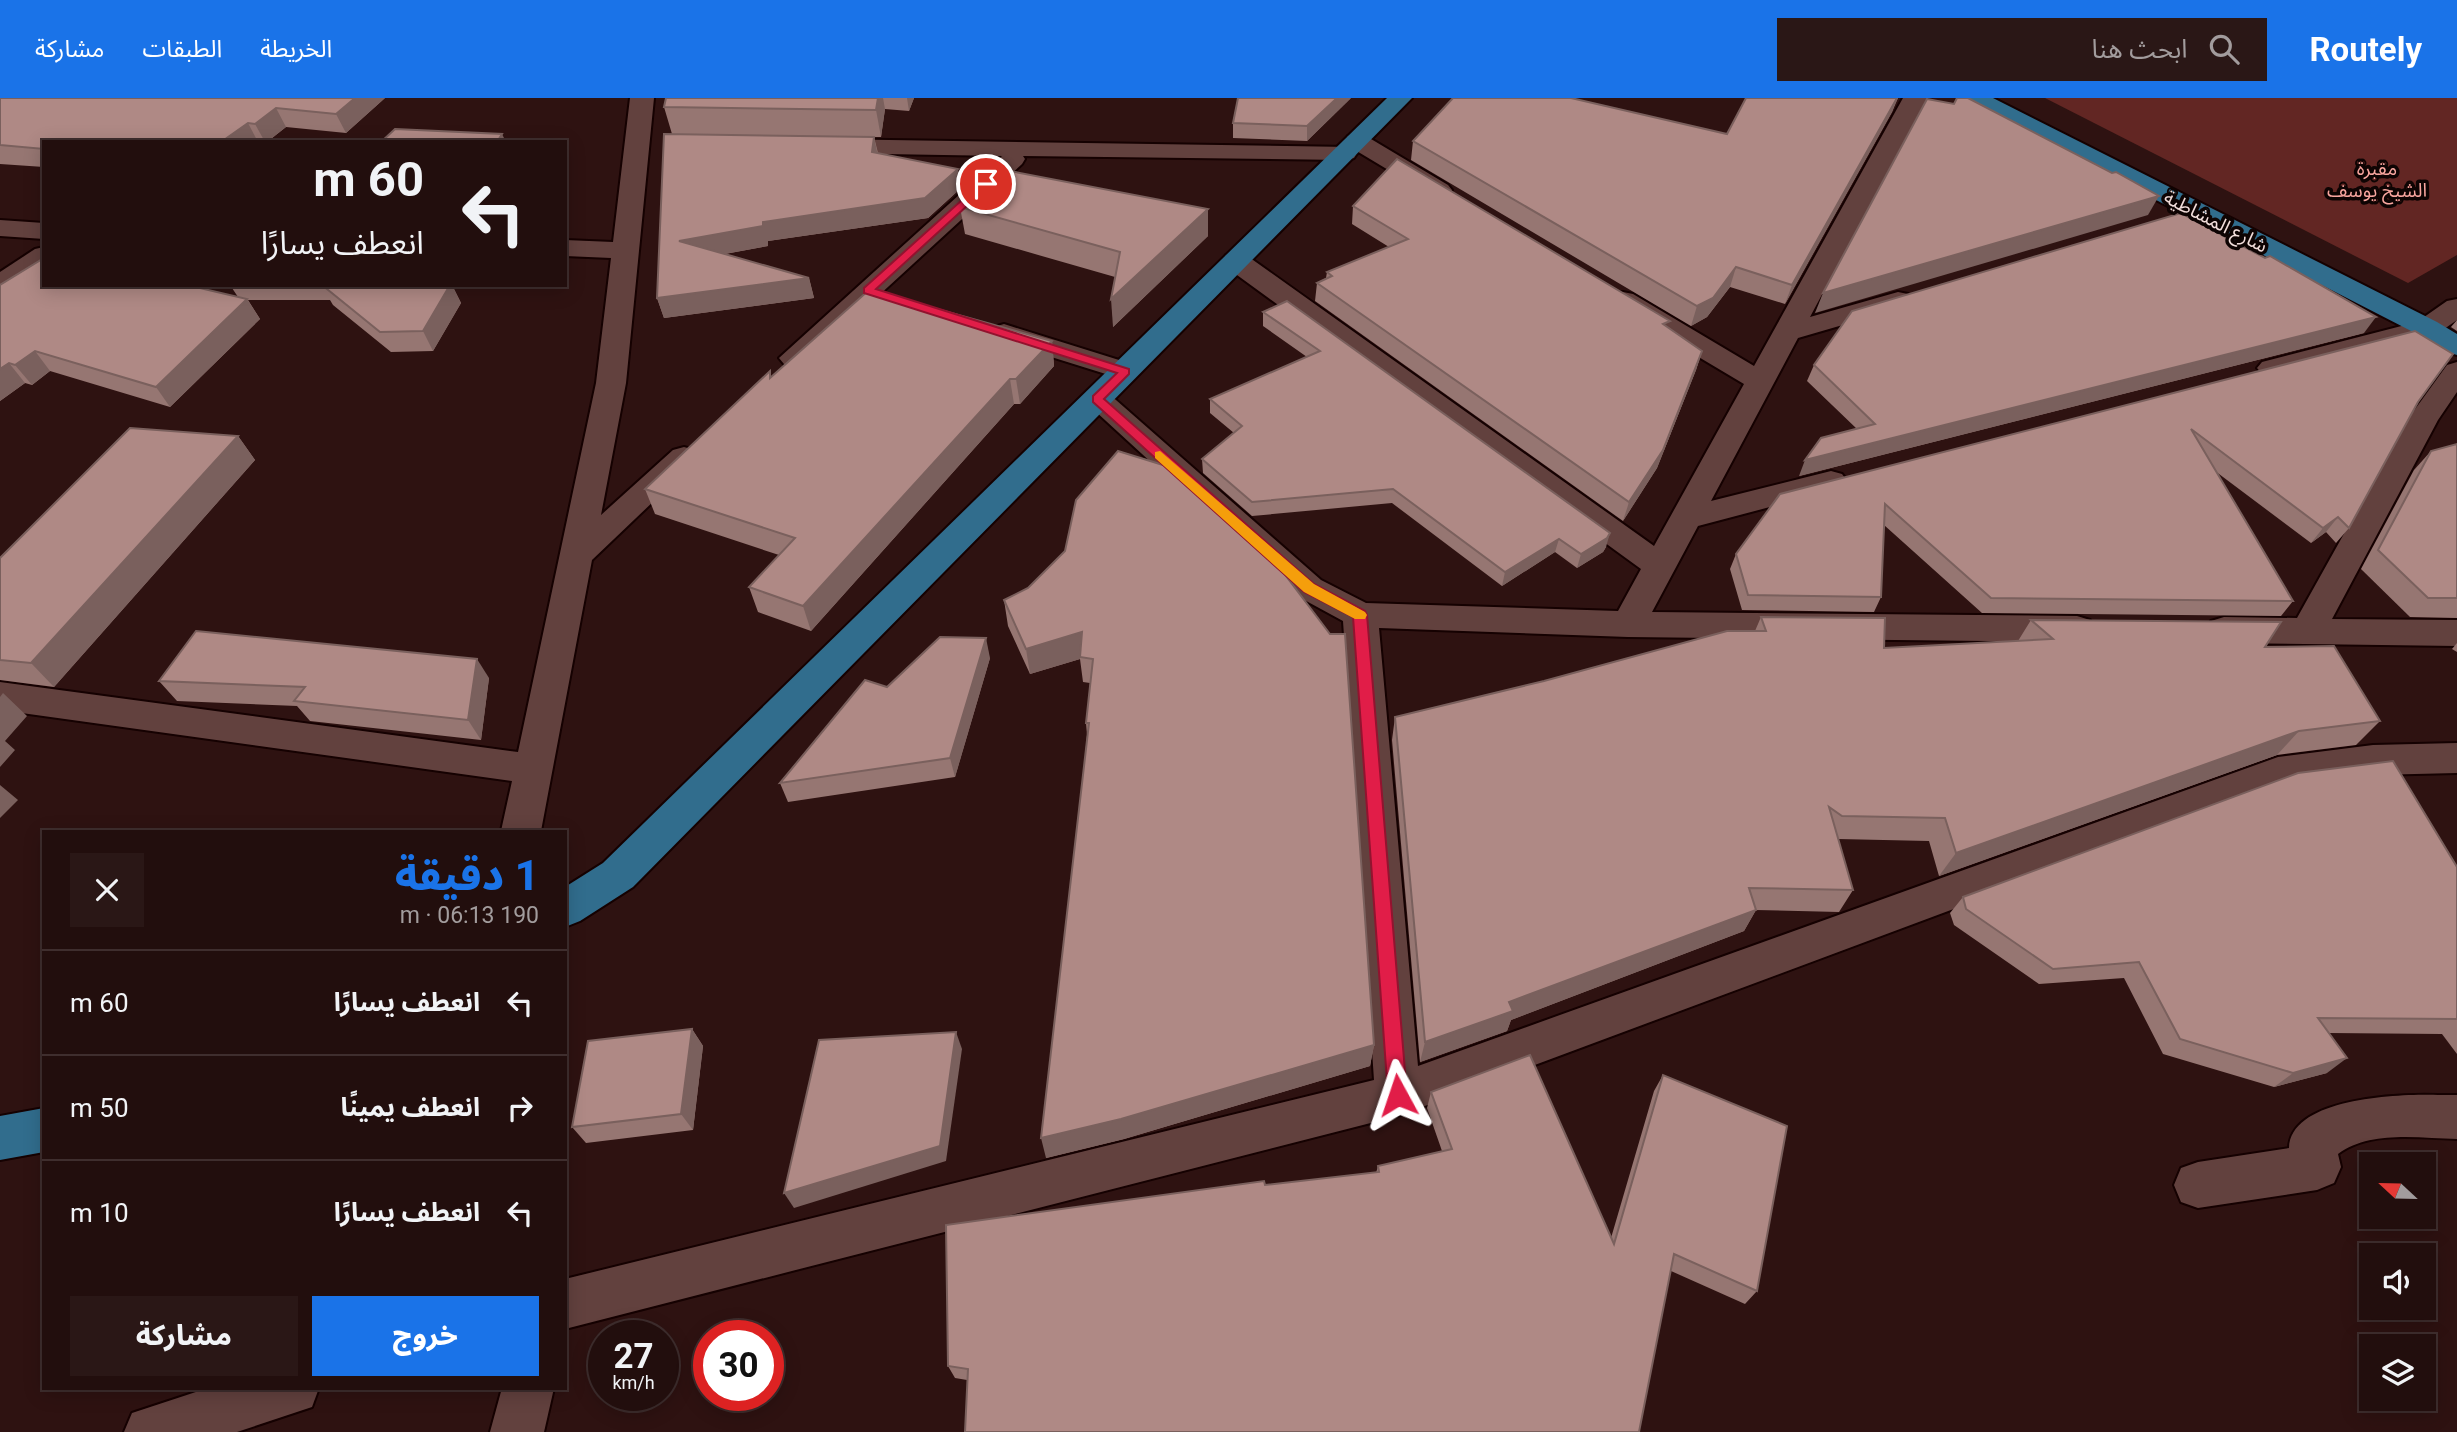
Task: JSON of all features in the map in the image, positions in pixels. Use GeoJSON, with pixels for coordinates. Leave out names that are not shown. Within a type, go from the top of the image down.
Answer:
{"type":"FeatureCollection","features":[{"type":"Feature","properties":{"kind":"main road"},"geometry":{"type":"LineString","coordinates":[[567,908],[618,875],[1400,98]]}},
{"type":"Feature","properties":{"kind":"main road","name":"شارع المشاطية"},"geometry":{"type":"LineString","coordinates":[[1975,98],[2427,328],[2457,346]]}},
{"type":"Feature","properties":{"kind":"main road"},"geometry":{"type":"LineString","coordinates":[[0,1138],[42,1130]]}},
{"type":"Feature","properties":{"kind":"street"},"geometry":{"type":"LineString","coordinates":[[521,830],[611,383],[626,250],[650,143],[642,98]]}},
{"type":"Feature","properties":{"kind":"street"},"geometry":{"type":"LineString","coordinates":[[1628,624],[1915,98]]}},
{"type":"Feature","properties":{"kind":"street"},"geometry":{"type":"LineString","coordinates":[[803,145],[1025,148],[1351,147],[1463,204]]}},
{"type":"Feature","properties":{"kind":"street"},"geometry":{"type":"LineString","coordinates":[[778,373],[881,295],[1025,148]]}},
{"type":"Feature","properties":{"kind":"street"},"geometry":{"type":"LineString","coordinates":[[2157,223],[2196,211]]}},
{"type":"Feature","properties":{"kind":"street"},"geometry":{"type":"LineString","coordinates":[[0,229],[42,231]]}},
{"type":"Feature","properties":{"kind":"street"},"geometry":{"type":"LineString","coordinates":[[567,248],[626,250]]}},
{"type":"Feature","properties":{"kind":"street"},"geometry":{"type":"LineString","coordinates":[[0,284],[42,256]]}},
{"type":"Feature","properties":{"kind":"street"},"geometry":{"type":"LineString","coordinates":[[1236,261],[1658,565]]}},
{"type":"Feature","properties":{"kind":"street"},"geometry":{"type":"LineString","coordinates":[[1605,289],[1759,381]]}},
{"type":"Feature","properties":{"kind":"street"},"geometry":{"type":"LineString","coordinates":[[1786,333],[1918,294]]}},
{"type":"Feature","properties":{"kind":"street"},"geometry":{"type":"LineString","coordinates":[[2238,376],[2427,328],[2457,307]]}},
{"type":"Feature","properties":{"kind":"street"},"geometry":{"type":"LineString","coordinates":[[984,327],[1125,371]]}},
{"type":"Feature","properties":{"kind":"street"},"geometry":{"type":"LineString","coordinates":[[2308,631],[2423,419],[2457,371]]}},
{"type":"Feature","properties":{"kind":"street"},"geometry":{"type":"LineString","coordinates":[[1097,399],[1309,588],[1360,615],[1628,624],[2114,629]]}},
{"type":"Feature","properties":{"kind":"street"},"geometry":{"type":"LineString","coordinates":[[577,555],[707,436]]}},
{"type":"Feature","properties":{"kind":"street"},"geometry":{"type":"LineString","coordinates":[[1684,519],[1859,474]]}},
{"type":"Feature","properties":{"kind":"street"},"geometry":{"type":"LineString","coordinates":[[1360,615],[1398,1095]]}},
{"type":"Feature","properties":{"kind":"street"},"geometry":{"type":"LineString","coordinates":[[2197,630],[2457,633]]}},
{"type":"Feature","properties":{"kind":"street"},"geometry":{"type":"LineString","coordinates":[[0,696],[534,769]]}},
{"type":"Feature","properties":{"kind":"street"},"geometry":{"type":"LineString","coordinates":[[567,1303],[1398,1095],[2278,772],[2373,760],[2457,758]]}},
{"type":"Feature","properties":{"kind":"street"},"geometry":{"type":"LineString","coordinates":[[2198,1185],[2317,1167],[2312,1145],[2326,1133],[2370,1116],[2457,1117]]}},
{"type":"Feature","properties":{"kind":"street"},"geometry":{"type":"LineString","coordinates":[[151,1432],[287,1390]]}},
{"type":"Feature","properties":{"kind":"street"},"geometry":{"type":"LineString","coordinates":[[517,1432],[528,1390]]}},
{"type":"Feature","properties":{"kind":"green space","name":"مقبرة الشيخ يوسف"},"geometry":{"type":"Polygon","coordinates":[[[2045,98],[2457,98],[2457,255],[2408,283],[2045,98]]]}},
{"type":"Feature","properties":{"kind":"building"},"geometry":{"type":"Polygon","coordinates":[[[0,98],[355,98],[336,114],[276,108],[255,124],[248,123],[224,140],[42,140],[42,149],[0,145],[0,98]]]}},
{"type":"Feature","properties":{"kind":"building"},"geometry":{"type":"Polygon","coordinates":[[[666,98],[878,98],[876,110],[664,107],[666,98]]]}},
{"type":"Feature","properties":{"kind":"building"},"geometry":{"type":"Polygon","coordinates":[[[1238,98],[1337,98],[1307,126],[1233,123],[1238,98]]]}},
{"type":"Feature","properties":{"kind":"building"},"geometry":{"type":"Polygon","coordinates":[[[1453,98],[1571,98],[1727,134],[1746,98],[1897,98],[1792,285],[1736,267],[1713,298],[1697,306],[1413,141],[1453,98]]]}},
{"type":"Feature","properties":{"kind":"building"},"geometry":{"type":"Polygon","coordinates":[[[1957,98],[1968,98],[2159,196],[1823,293],[1927,99],[1954,104],[1957,98]]]}},
{"type":"Feature","properties":{"kind":"building"},"geometry":{"type":"Polygon","coordinates":[[[395,129],[502,134],[498,140],[383,140],[395,129]]]}},
{"type":"Feature","properties":{"kind":"building"},"geometry":{"type":"Polygon","coordinates":[[[664,134],[874,137],[872,152],[958,169],[925,198],[763,222],[763,226],[679,241],[809,278],[657,298],[664,134]]]}},
{"type":"Feature","properties":{"kind":"building"},"geometry":{"type":"Polygon","coordinates":[[[1397,159],[1670,321],[1663,324],[1702,351],[1663,450],[1629,502],[1317,283],[1332,276],[1327,272],[1408,239],[1353,206],[1397,159]]]}},
{"type":"Feature","properties":{"kind":"building"},"geometry":{"type":"Polygon","coordinates":[[[989,167],[1208,209],[1111,299],[1120,252],[960,207],[993,178],[973,182],[989,167]]]}},
{"type":"Feature","properties":{"kind":"building"},"geometry":{"type":"Polygon","coordinates":[[[2181,213],[2265,258],[2270,256],[2376,317],[1805,460],[1821,438],[1875,424],[1814,365],[1852,311],[2181,213]]]}},
{"type":"Feature","properties":{"kind":"building"},"geometry":{"type":"Polygon","coordinates":[[[42,259],[42,287],[196,287],[247,299],[156,387],[35,351],[15,365],[9,363],[0,369],[0,285],[42,259]]]}},
{"type":"Feature","properties":{"kind":"building"},"geometry":{"type":"Polygon","coordinates":[[[324,287],[449,287],[423,331],[380,332],[324,287]]]}},
{"type":"Feature","properties":{"kind":"building"},"geometry":{"type":"Polygon","coordinates":[[[869,290],[1052,341],[1016,379],[1010,379],[803,606],[749,587],[795,538],[645,489],[770,371],[770,378],[869,290]]]}},
{"type":"Feature","properties":{"kind":"building"},"geometry":{"type":"Polygon","coordinates":[[[1287,301],[1610,533],[1607,538],[1581,554],[1559,539],[1505,572],[1393,489],[1252,502],[1202,459],[1242,426],[1210,399],[1320,351],[1263,312],[1287,301]]]}},
{"type":"Feature","properties":{"kind":"building"},"geometry":{"type":"Polygon","coordinates":[[[2415,331],[2453,354],[2418,402],[2349,528],[2338,517],[2323,528],[2191,429],[2293,601],[1991,598],[1885,504],[1881,597],[1748,595],[1736,554],[1780,494],[2415,331]]]}},
{"type":"Feature","properties":{"kind":"building"},"geometry":{"type":"Polygon","coordinates":[[[130,428],[238,436],[31,663],[0,660],[0,558],[130,428]]]}},
{"type":"Feature","properties":{"kind":"building"},"geometry":{"type":"Polygon","coordinates":[[[2457,444],[2457,598],[2428,598],[2378,550],[2431,451],[2457,444]]]}},
{"type":"Feature","properties":{"kind":"building"},"geometry":{"type":"Polygon","coordinates":[[[1118,451],[1176,469],[1179,466],[1264,547],[1330,634],[1345,634],[1374,1045],[1121,1119],[1041,1138],[1089,723],[1086,723],[1093,659],[1080,657],[1082,632],[1026,649],[1004,600],[1028,588],[1065,551],[1076,500],[1118,451]]]}},
{"type":"Feature","properties":{"kind":"building"},"geometry":{"type":"Polygon","coordinates":[[[1761,617],[1885,618],[1884,648],[2053,639],[2031,620],[2281,622],[2265,647],[2334,646],[2380,721],[2299,731],[1956,853],[1945,818],[1842,816],[1829,807],[1853,890],[1749,888],[1756,910],[1509,1002],[1513,1011],[1425,1042],[1395,717],[1544,681],[1727,631],[1766,631],[1761,617]]]}},
{"type":"Feature","properties":{"kind":"building"},"geometry":{"type":"Polygon","coordinates":[[[196,631],[477,659],[468,720],[294,701],[305,687],[159,681],[196,631]]]}},
{"type":"Feature","properties":{"kind":"building"},"geometry":{"type":"Polygon","coordinates":[[[940,637],[986,638],[950,758],[780,783],[865,680],[887,687],[940,637]]]}},
{"type":"Feature","properties":{"kind":"building"},"geometry":{"type":"Polygon","coordinates":[[[2393,761],[2457,867],[2457,1019],[2318,1018],[2347,1058],[2293,1073],[2180,1039],[2139,962],[2053,969],[1966,909],[1963,897],[2298,773],[2393,761]]]}},
{"type":"Feature","properties":{"kind":"building"},"geometry":{"type":"Polygon","coordinates":[[[692,1029],[681,1114],[572,1127],[588,1041],[692,1029]]]}},
{"type":"Feature","properties":{"kind":"building"},"geometry":{"type":"Polygon","coordinates":[[[956,1032],[940,1146],[784,1193],[819,1040],[956,1032]]]}},
{"type":"Feature","properties":{"kind":"building"},"geometry":{"type":"Polygon","coordinates":[[[1530,1055],[1614,1244],[1663,1075],[1787,1126],[1757,1291],[1674,1254],[1639,1432],[965,1432],[968,1369],[948,1366],[946,1225],[1264,1181],[1265,1185],[1379,1172],[1378,1166],[1452,1149],[1431,1092],[1530,1055]]]}},
{"type":"Feature","properties":{"kind":"slow traffic"},"geometry":{"type":"LineString","coordinates":[[1160,455],[1309,588],[1360,615]]}},
{"type":"Feature","properties":{"kind":"route"},"geometry":{"type":"LineString","coordinates":[[986,184],[868,290],[1125,371],[1097,399],[1309,588],[1360,615],[1398,1095]]}}]}
